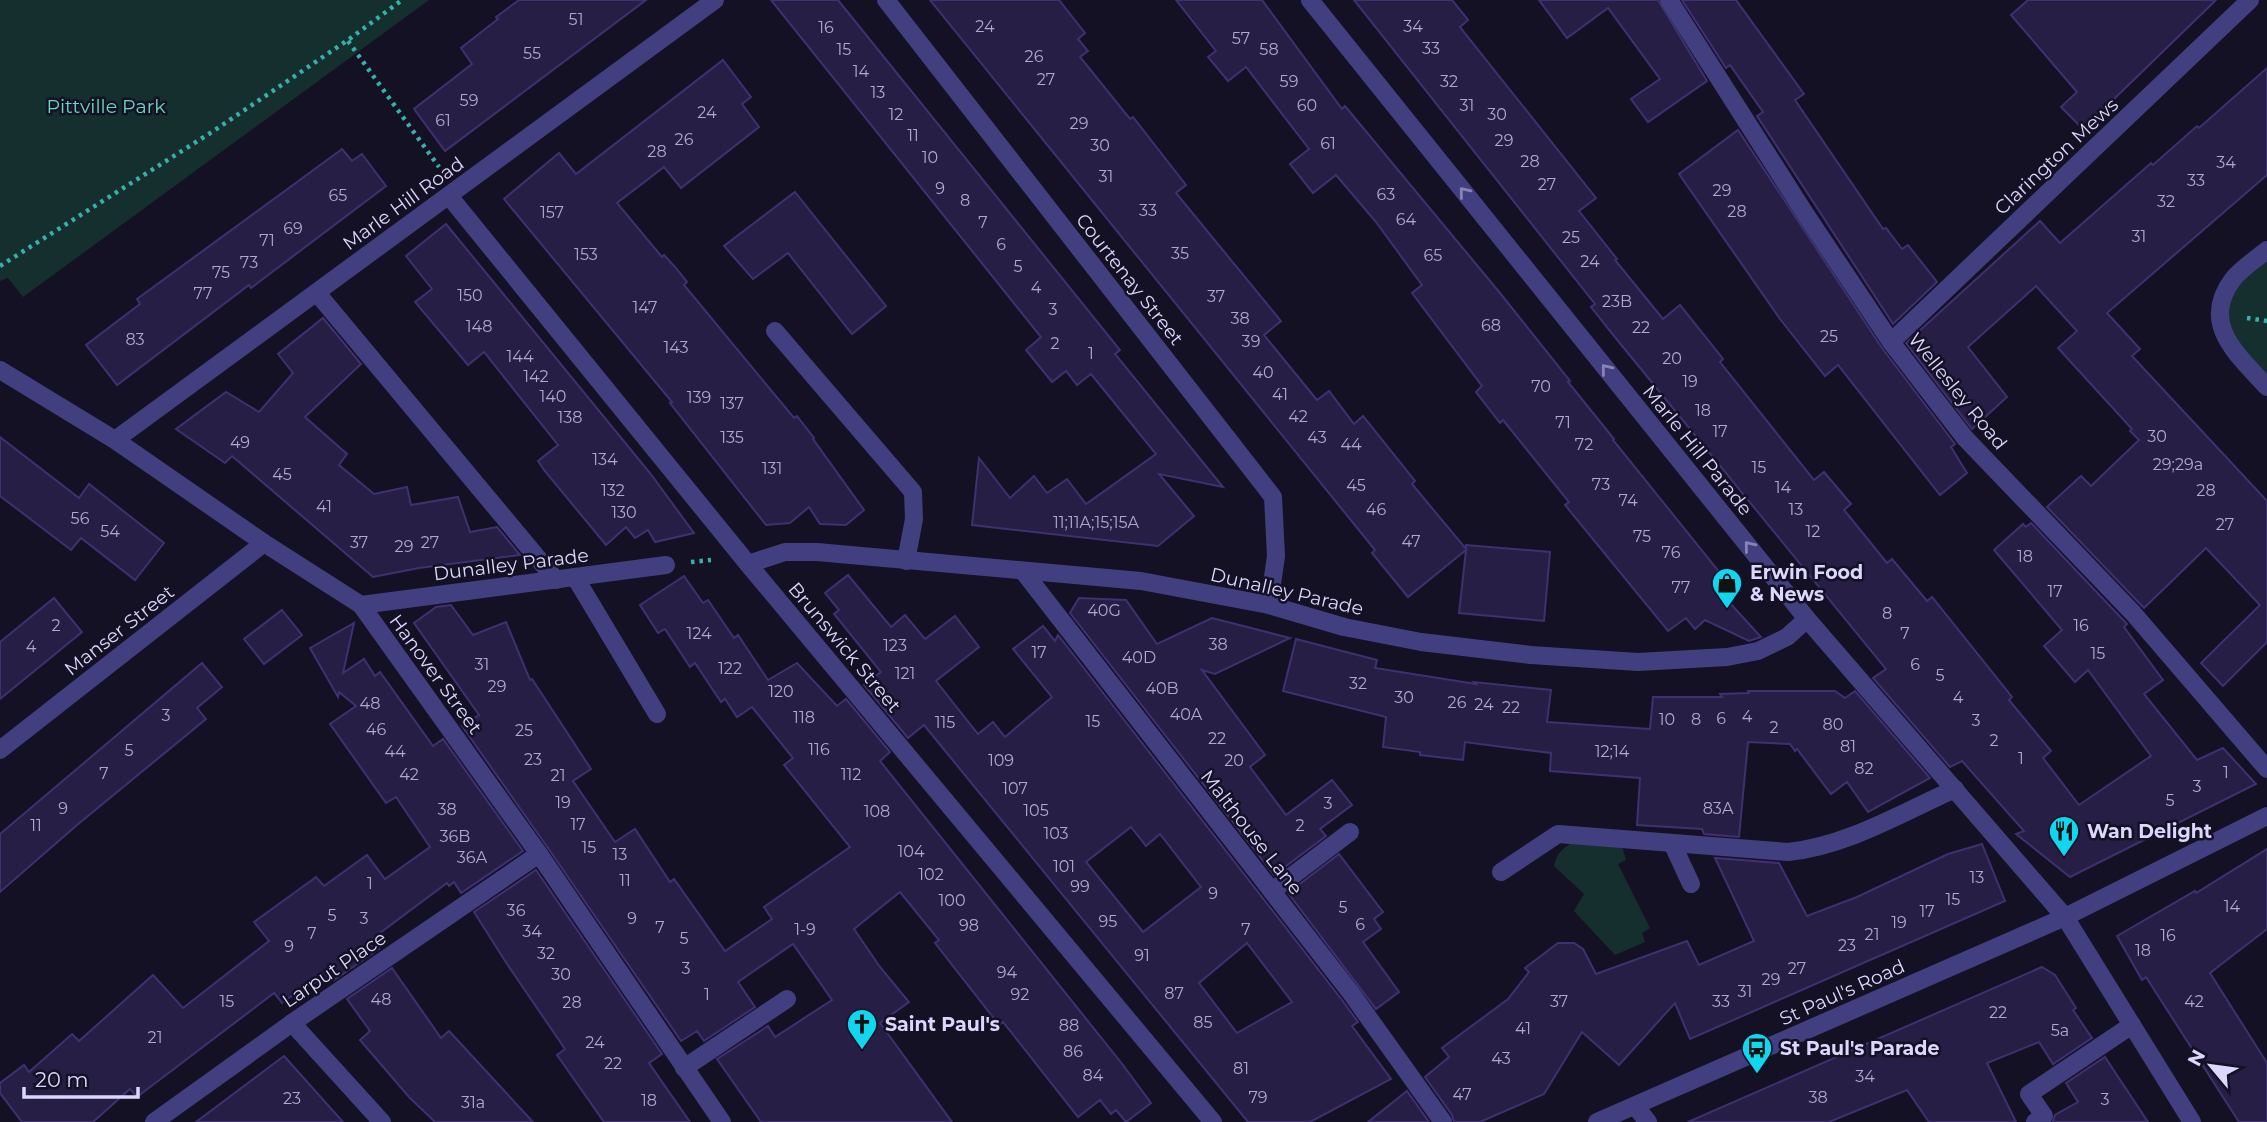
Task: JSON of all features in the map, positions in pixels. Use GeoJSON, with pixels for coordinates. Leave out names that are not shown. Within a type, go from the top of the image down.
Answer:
{"type":"FeatureCollection","features":[{"type":"Feature","properties":{"kind":"street","name":"Marle Hill Road"},"geometry":{"type":"LineString","coordinates":[[115,440],[715,0]]}},
{"type":"Feature","properties":{"kind":"street","name":"Courtenay Street"},"geometry":{"type":"LineString","coordinates":[[886,0],[1273,497],[1276,556],[1269,605]]}},
{"type":"Feature","properties":{"kind":"street","name":"Marle Hill Parade"},"geometry":{"type":"LineString","coordinates":[[1310,0],[1807,619],[2065,917],[2192,1122]]}},
{"type":"Feature","properties":{"kind":"street","name":"Wellesley Road"},"geometry":{"type":"LineString","coordinates":[[1669,0],[1805,215],[1891,342],[1965,438],[2133,613],[2267,769]]}},
{"type":"Feature","properties":{"kind":"street","name":"Clarington Mews"},"geometry":{"type":"LineString","coordinates":[[1891,342],[2250,0]]}},
{"type":"Feature","properties":{"kind":"street","name":"Brunswick Street"},"geometry":{"type":"LineString","coordinates":[[453,193],[742,556],[1213,1122]]}},
{"type":"Feature","properties":{"kind":"street"},"geometry":{"type":"LineString","coordinates":[[2267,250],[2234,278],[2218,313],[2223,333],[2267,387]]}},
{"type":"Feature","properties":{"kind":"street"},"geometry":{"type":"LineString","coordinates":[[317,293],[556,580]]}},
{"type":"Feature","properties":{"kind":"street"},"geometry":{"type":"LineString","coordinates":[[775,331],[913,492],[914,519],[906,561]]}},
{"type":"Feature","properties":{"kind":"street","name":"Hanover Street"},"geometry":{"type":"LineString","coordinates":[[0,370],[115,440],[264,543],[361,605],[539,854],[722,1122]]}},
{"type":"Feature","properties":{"kind":"street","name":"Manser Street"},"geometry":{"type":"LineString","coordinates":[[0,750],[264,543]]}},
{"type":"Feature","properties":{"kind":"street","name":"Dunalley Parade"},"geometry":{"type":"LineString","coordinates":[[742,556],[817,552],[1141,581],[1269,605],[1344,627],[1421,642],[1531,655],[1638,662],[1727,657],[1758,651],[1787,637],[1807,619]]}},
{"type":"Feature","properties":{"kind":"street","name":"Dunalley Parade"},"geometry":{"type":"LineString","coordinates":[[361,605],[666,565]]}},
{"type":"Feature","properties":{"kind":"street","name":"Malthouse Lane"},"geometry":{"type":"LineString","coordinates":[[1023,571],[1351,993],[1443,1122]]}},
{"type":"Feature","properties":{"kind":"street"},"geometry":{"type":"LineString","coordinates":[[575,577],[657,714]]}},
{"type":"Feature","properties":{"kind":"street"},"geometry":{"type":"LineString","coordinates":[[1501,872],[1558,834],[1788,852],[1816,849],[1955,789]]}},
{"type":"Feature","properties":{"kind":"street","name":"St Paul's Road"},"geometry":{"type":"LineString","coordinates":[[1597,1122],[2065,917],[2267,816]]}},
{"type":"Feature","properties":{"kind":"street"},"geometry":{"type":"LineString","coordinates":[[1272,891],[1350,832]]}},
{"type":"Feature","properties":{"kind":"street"},"geometry":{"type":"LineString","coordinates":[[1672,843],[1691,884]]}},
{"type":"Feature","properties":{"kind":"street","name":"Larput Place"},"geometry":{"type":"LineString","coordinates":[[155,1122],[292,1023],[539,854]]}},
{"type":"Feature","properties":{"kind":"street"},"geometry":{"type":"LineString","coordinates":[[684,1068],[786,999]]}},
{"type":"Feature","properties":{"kind":"street"},"geometry":{"type":"LineString","coordinates":[[292,1023],[382,1122]]}},
{"type":"Feature","properties":{"kind":"street"},"geometry":{"type":"LineString","coordinates":[[2035,1122],[2043,1116],[2029,1094],[2132,1025]]}},
{"type":"Feature","properties":{"kind":"street"},"geometry":{"type":"LineString","coordinates":[[1635,1105],[1647,1122]]}},
{"type":"Feature","properties":{"kind":"path"},"geometry":{"type":"LineString","coordinates":[[0,266],[193,145],[402,0]]}},
{"type":"Feature","properties":{"kind":"path"},"geometry":{"type":"LineString","coordinates":[[348,40],[453,193]]}},
{"type":"Feature","properties":{"kind":"path"},"geometry":{"type":"LineString","coordinates":[[666,565],[742,556]]}},
{"type":"Feature","properties":{"kind":"green space","name":"Pittville Park"},"geometry":{"type":"Polygon","coordinates":[[[0,0],[429,0],[23,297],[8,278],[0,281],[0,0]]]}},
{"type":"Feature","properties":{"kind":"green space"},"geometry":{"type":"Polygon","coordinates":[[[2267,250],[2267,387],[2235,351],[2224,295],[2267,250]]]}},
{"type":"Feature","properties":{"kind":"green space"},"geometry":{"type":"Polygon","coordinates":[[[1575,841],[1622,846],[1626,860],[1618,864],[1650,928],[1642,933],[1645,942],[1615,955],[1574,911],[1584,894],[1554,866],[1561,851],[1575,841]]]}},
{"type":"Feature","properties":{"kind":"building"},"geometry":{"type":"Polygon","coordinates":[[[519,0],[646,0],[445,151],[414,109],[472,64],[461,48],[519,0]]]}},
{"type":"Feature","properties":{"kind":"building"},"geometry":{"type":"Polygon","coordinates":[[[771,0],[838,0],[1120,350],[1115,354],[1223,487],[1159,474],[1194,516],[1158,546],[972,525],[979,458],[1010,498],[1034,476],[1047,493],[1067,479],[1086,504],[1156,454],[1091,374],[1077,385],[1066,371],[1052,382],[1026,350],[1041,337],[771,0]]]}},
{"type":"Feature","properties":{"kind":"building"},"geometry":{"type":"Polygon","coordinates":[[[930,0],[1059,0],[1085,33],[1078,39],[1088,51],[1080,57],[1130,119],[1133,117],[1186,185],[1176,193],[1281,321],[1264,335],[1317,400],[1329,391],[1354,424],[1363,416],[1415,481],[1412,484],[1466,549],[1466,545],[1550,552],[1544,621],[1459,613],[1466,550],[1408,597],[1372,553],[1375,550],[930,0]]]}},
{"type":"Feature","properties":{"kind":"building"},"geometry":{"type":"Polygon","coordinates":[[[1176,0],[1262,0],[1342,109],[1345,106],[1500,293],[1613,440],[1737,594],[1728,601],[1761,637],[1749,641],[1705,620],[1695,629],[1686,618],[1668,631],[1565,505],[1569,502],[1503,420],[1500,423],[1476,392],[1482,386],[1412,293],[1422,285],[1376,222],[1336,175],[1313,193],[1290,164],[1309,149],[1246,67],[1228,81],[1208,57],[1216,51],[1176,0]]]}},
{"type":"Feature","properties":{"kind":"building"},"geometry":{"type":"Polygon","coordinates":[[[1354,0],[1452,0],[1468,20],[1460,27],[1596,198],[1579,211],[1617,259],[1615,260],[1663,319],[1680,305],[1723,359],[1720,362],[1814,480],[1824,472],[1851,504],[1844,510],[1887,563],[1892,559],[1927,601],[1932,597],[2012,697],[2009,700],[2051,751],[2043,758],[2079,805],[2151,756],[2088,670],[2075,682],[2044,646],[2062,630],[1994,550],[2023,524],[2026,527],[2031,523],[2127,624],[2124,627],[2163,680],[2144,694],[2197,760],[2223,748],[2256,784],[2070,877],[2016,834],[2024,831],[1962,761],[1950,767],[1873,678],[1886,669],[1614,336],[1591,307],[1595,304],[1354,0]]]}},
{"type":"Feature","properties":{"kind":"building"},"geometry":{"type":"Polygon","coordinates":[[[1539,0],[1658,0],[1707,81],[1648,122],[1631,99],[1660,79],[1608,8],[1567,38],[1539,0]]]}},
{"type":"Feature","properties":{"kind":"building"},"geometry":{"type":"Polygon","coordinates":[[[1682,0],[1736,0],[1804,94],[1795,100],[1883,229],[1886,228],[1902,249],[1908,245],[1937,282],[1893,324],[1757,116],[1763,112],[1730,65],[1726,68],[1682,0]]]}},
{"type":"Feature","properties":{"kind":"building"},"geometry":{"type":"Polygon","coordinates":[[[2028,0],[2216,0],[2083,129],[2061,107],[2077,92],[2011,15],[2028,0]]]}},
{"type":"Feature","properties":{"kind":"building"},"geometry":{"type":"Polygon","coordinates":[[[723,60],[751,97],[742,104],[759,127],[681,188],[664,167],[617,203],[662,257],[664,255],[675,267],[687,282],[684,285],[794,418],[797,416],[814,438],[864,510],[846,525],[820,524],[809,507],[790,523],[766,525],[670,403],[672,402],[504,199],[559,153],[576,174],[723,60]]]}},
{"type":"Feature","properties":{"kind":"building"},"geometry":{"type":"Polygon","coordinates":[[[2267,68],[2267,175],[2107,313],[2140,349],[2132,356],[2267,501],[2267,642],[2223,686],[2201,663],[2260,605],[2206,548],[2144,608],[2047,507],[2081,476],[2091,486],[2139,440],[2058,348],[2077,331],[2036,286],[1968,347],[2007,397],[1972,429],[1906,343],[2040,221],[2060,243],[2151,163],[2153,165],[2197,126],[2199,128],[2267,68]]]}},
{"type":"Feature","properties":{"kind":"building"},"geometry":{"type":"Polygon","coordinates":[[[1738,130],[1882,348],[1955,444],[1951,447],[1967,473],[1940,495],[1838,365],[1825,376],[1780,319],[1679,174],[1738,130]]]}},
{"type":"Feature","properties":{"kind":"building"},"geometry":{"type":"Polygon","coordinates":[[[342,149],[352,161],[362,154],[386,186],[117,385],[86,345],[140,304],[137,299],[342,149]]]}},
{"type":"Feature","properties":{"kind":"building"},"geometry":{"type":"Polygon","coordinates":[[[795,192],[886,306],[852,334],[788,253],[753,279],[724,246],[795,192]]]}},
{"type":"Feature","properties":{"kind":"building"},"geometry":{"type":"Polygon","coordinates":[[[446,224],[650,473],[694,533],[655,542],[648,530],[635,538],[626,527],[606,545],[544,470],[538,461],[558,445],[484,352],[468,365],[415,302],[432,289],[406,256],[446,224]]]}},
{"type":"Feature","properties":{"kind":"building"},"geometry":{"type":"Polygon","coordinates":[[[323,318],[361,364],[305,417],[347,454],[339,465],[374,494],[407,487],[411,505],[458,497],[470,532],[497,527],[520,555],[373,577],[232,456],[225,463],[176,429],[226,392],[259,412],[293,373],[278,354],[323,318]]]}},
{"type":"Feature","properties":{"kind":"building"},"geometry":{"type":"Polygon","coordinates":[[[0,437],[79,498],[89,484],[164,543],[135,580],[81,538],[71,550],[0,496],[0,437]]]}},
{"type":"Feature","properties":{"kind":"building"},"geometry":{"type":"Polygon","coordinates":[[[848,575],[891,627],[905,615],[925,639],[955,616],[979,647],[936,681],[978,734],[993,722],[1005,737],[1052,697],[1013,649],[1043,626],[1055,641],[1058,635],[1342,1000],[1358,1022],[1352,1026],[1391,1079],[1310,1122],[1248,1122],[924,725],[908,738],[864,685],[881,672],[834,614],[839,610],[825,593],[848,575]],[[1131,827],[1086,862],[1143,932],[1201,887],[1160,834],[1146,846],[1131,827]],[[1247,943],[1199,983],[1237,1033],[1292,1002],[1247,943]]]}},
{"type":"Feature","properties":{"kind":"building"},"geometry":{"type":"Polygon","coordinates":[[[684,576],[703,603],[708,600],[734,638],[738,635],[768,680],[797,663],[837,706],[846,699],[890,752],[880,761],[1151,1103],[1126,1122],[1116,1110],[1111,1114],[1100,1100],[1078,1117],[1003,1022],[999,1025],[935,943],[939,940],[900,892],[854,929],[880,967],[909,1002],[880,1023],[952,1122],[761,1122],[717,1059],[768,1026],[775,1037],[832,1000],[793,944],[738,982],[755,1007],[704,1041],[697,1031],[681,1041],[462,726],[479,715],[414,623],[436,607],[451,605],[473,635],[506,622],[530,680],[532,679],[591,769],[573,781],[615,842],[635,829],[670,882],[674,879],[725,951],[772,919],[764,907],[850,847],[784,765],[793,758],[752,707],[737,717],[725,699],[721,702],[695,663],[690,667],[665,629],[658,633],[640,605],[684,576]]]}},
{"type":"Feature","properties":{"kind":"building"},"geometry":{"type":"Polygon","coordinates":[[[54,598],[82,632],[0,699],[0,642],[54,598]]]}},
{"type":"Feature","properties":{"kind":"building"},"geometry":{"type":"Polygon","coordinates":[[[1079,598],[1126,600],[1157,644],[1212,618],[1290,638],[1215,674],[1202,670],[1265,755],[1250,767],[1286,815],[1332,780],[1352,805],[1320,829],[1326,836],[1274,875],[1070,613],[1079,598]]]}},
{"type":"Feature","properties":{"kind":"building"},"geometry":{"type":"Polygon","coordinates":[[[282,610],[302,635],[264,664],[244,639],[282,610]]]}},
{"type":"Feature","properties":{"kind":"building"},"geometry":{"type":"Polygon","coordinates":[[[354,623],[343,673],[364,659],[375,676],[380,672],[433,746],[443,739],[523,851],[461,893],[454,882],[449,886],[447,883],[372,939],[379,949],[334,980],[332,977],[307,985],[282,1003],[274,993],[137,1097],[130,1089],[93,1122],[22,1122],[0,1093],[0,1083],[24,1065],[29,1072],[72,1034],[79,1041],[153,975],[183,1008],[269,941],[254,922],[316,877],[324,886],[367,855],[385,879],[430,847],[396,797],[386,803],[330,724],[356,706],[339,692],[338,697],[310,648],[354,623]]]}},
{"type":"Feature","properties":{"kind":"building"},"geometry":{"type":"Polygon","coordinates":[[[1296,639],[1377,660],[1375,668],[1476,684],[1474,682],[1551,690],[1547,722],[1650,729],[1653,697],[1722,697],[1720,694],[1749,693],[1748,691],[1835,691],[1845,698],[1855,691],[1930,778],[1868,812],[1847,782],[1831,794],[1797,749],[1795,751],[1790,744],[1748,742],[1739,837],[1704,834],[1702,829],[1637,825],[1640,778],[1550,771],[1551,753],[1465,742],[1463,760],[1383,747],[1386,717],[1283,691],[1296,639]]]}},
{"type":"Feature","properties":{"kind":"building"},"geometry":{"type":"Polygon","coordinates":[[[202,663],[222,687],[197,708],[206,719],[0,892],[0,834],[202,663]]]}},
{"type":"Feature","properties":{"kind":"building"},"geometry":{"type":"Polygon","coordinates":[[[1982,844],[2005,901],[1690,1039],[1675,1003],[1619,1065],[1582,1032],[1544,1094],[1480,1122],[1454,1122],[1452,1115],[1425,1077],[1449,1057],[1442,1048],[1508,999],[1529,972],[1525,968],[1558,943],[1574,943],[1583,949],[1596,974],[1687,941],[1699,965],[1754,941],[1715,858],[1779,863],[1807,916],[1857,897],[1948,854],[1982,844]]]}},
{"type":"Feature","properties":{"kind":"building"},"geometry":{"type":"Polygon","coordinates":[[[2267,849],[2267,929],[2210,973],[2267,1063],[2267,1122],[2239,1122],[2146,977],[2142,980],[2117,936],[2195,891],[2196,893],[2267,849]]]}},
{"type":"Feature","properties":{"kind":"building"},"geometry":{"type":"Polygon","coordinates":[[[1339,854],[1383,912],[1374,919],[1381,929],[1363,942],[1399,992],[1376,1009],[1288,893],[1339,854]]]}},
{"type":"Feature","properties":{"kind":"building"},"geometry":{"type":"Polygon","coordinates":[[[536,870],[662,1054],[649,1063],[690,1122],[604,1122],[557,1055],[565,1049],[474,912],[536,870]]]}},
{"type":"Feature","properties":{"kind":"building"},"geometry":{"type":"Polygon","coordinates":[[[2042,967],[2055,975],[2076,1008],[2073,1010],[2092,1038],[2053,1064],[2039,1042],[1987,1063],[2016,1122],[1929,1122],[1907,1090],[1829,1122],[1688,1122],[2042,967]]]}},
{"type":"Feature","properties":{"kind":"building"},"geometry":{"type":"Polygon","coordinates":[[[392,968],[441,1038],[449,1031],[533,1122],[435,1122],[409,1097],[360,1040],[370,1031],[347,999],[392,968]]]}},
{"type":"Feature","properties":{"kind":"building"},"geometry":{"type":"Polygon","coordinates":[[[284,1056],[343,1122],[196,1122],[284,1056]]]}},
{"type":"Feature","properties":{"kind":"building"},"geometry":{"type":"Polygon","coordinates":[[[2105,1057],[2148,1122],[2053,1122],[2055,1115],[2078,1102],[2066,1083],[2105,1057]]]}},
{"type":"Feature","properties":{"kind":"building"},"geometry":{"type":"Polygon","coordinates":[[[1407,1091],[1429,1122],[1368,1122],[1407,1091]]]}},
{"type":"Feature","properties":{"kind":"place","name":"Erwin Food & News"},"geometry":{"type":"Point","coordinates":[1727,610]}},
{"type":"Feature","properties":{"kind":"place","name":"Wan Delight"},"geometry":{"type":"Point","coordinates":[2064,858]}},
{"type":"Feature","properties":{"kind":"place","name":"Saint Paul's"},"geometry":{"type":"Point","coordinates":[862,1051]}},
{"type":"Feature","properties":{"kind":"place","name":"St Paul's Parade"},"geometry":{"type":"Point","coordinates":[1757,1075]}}]}
